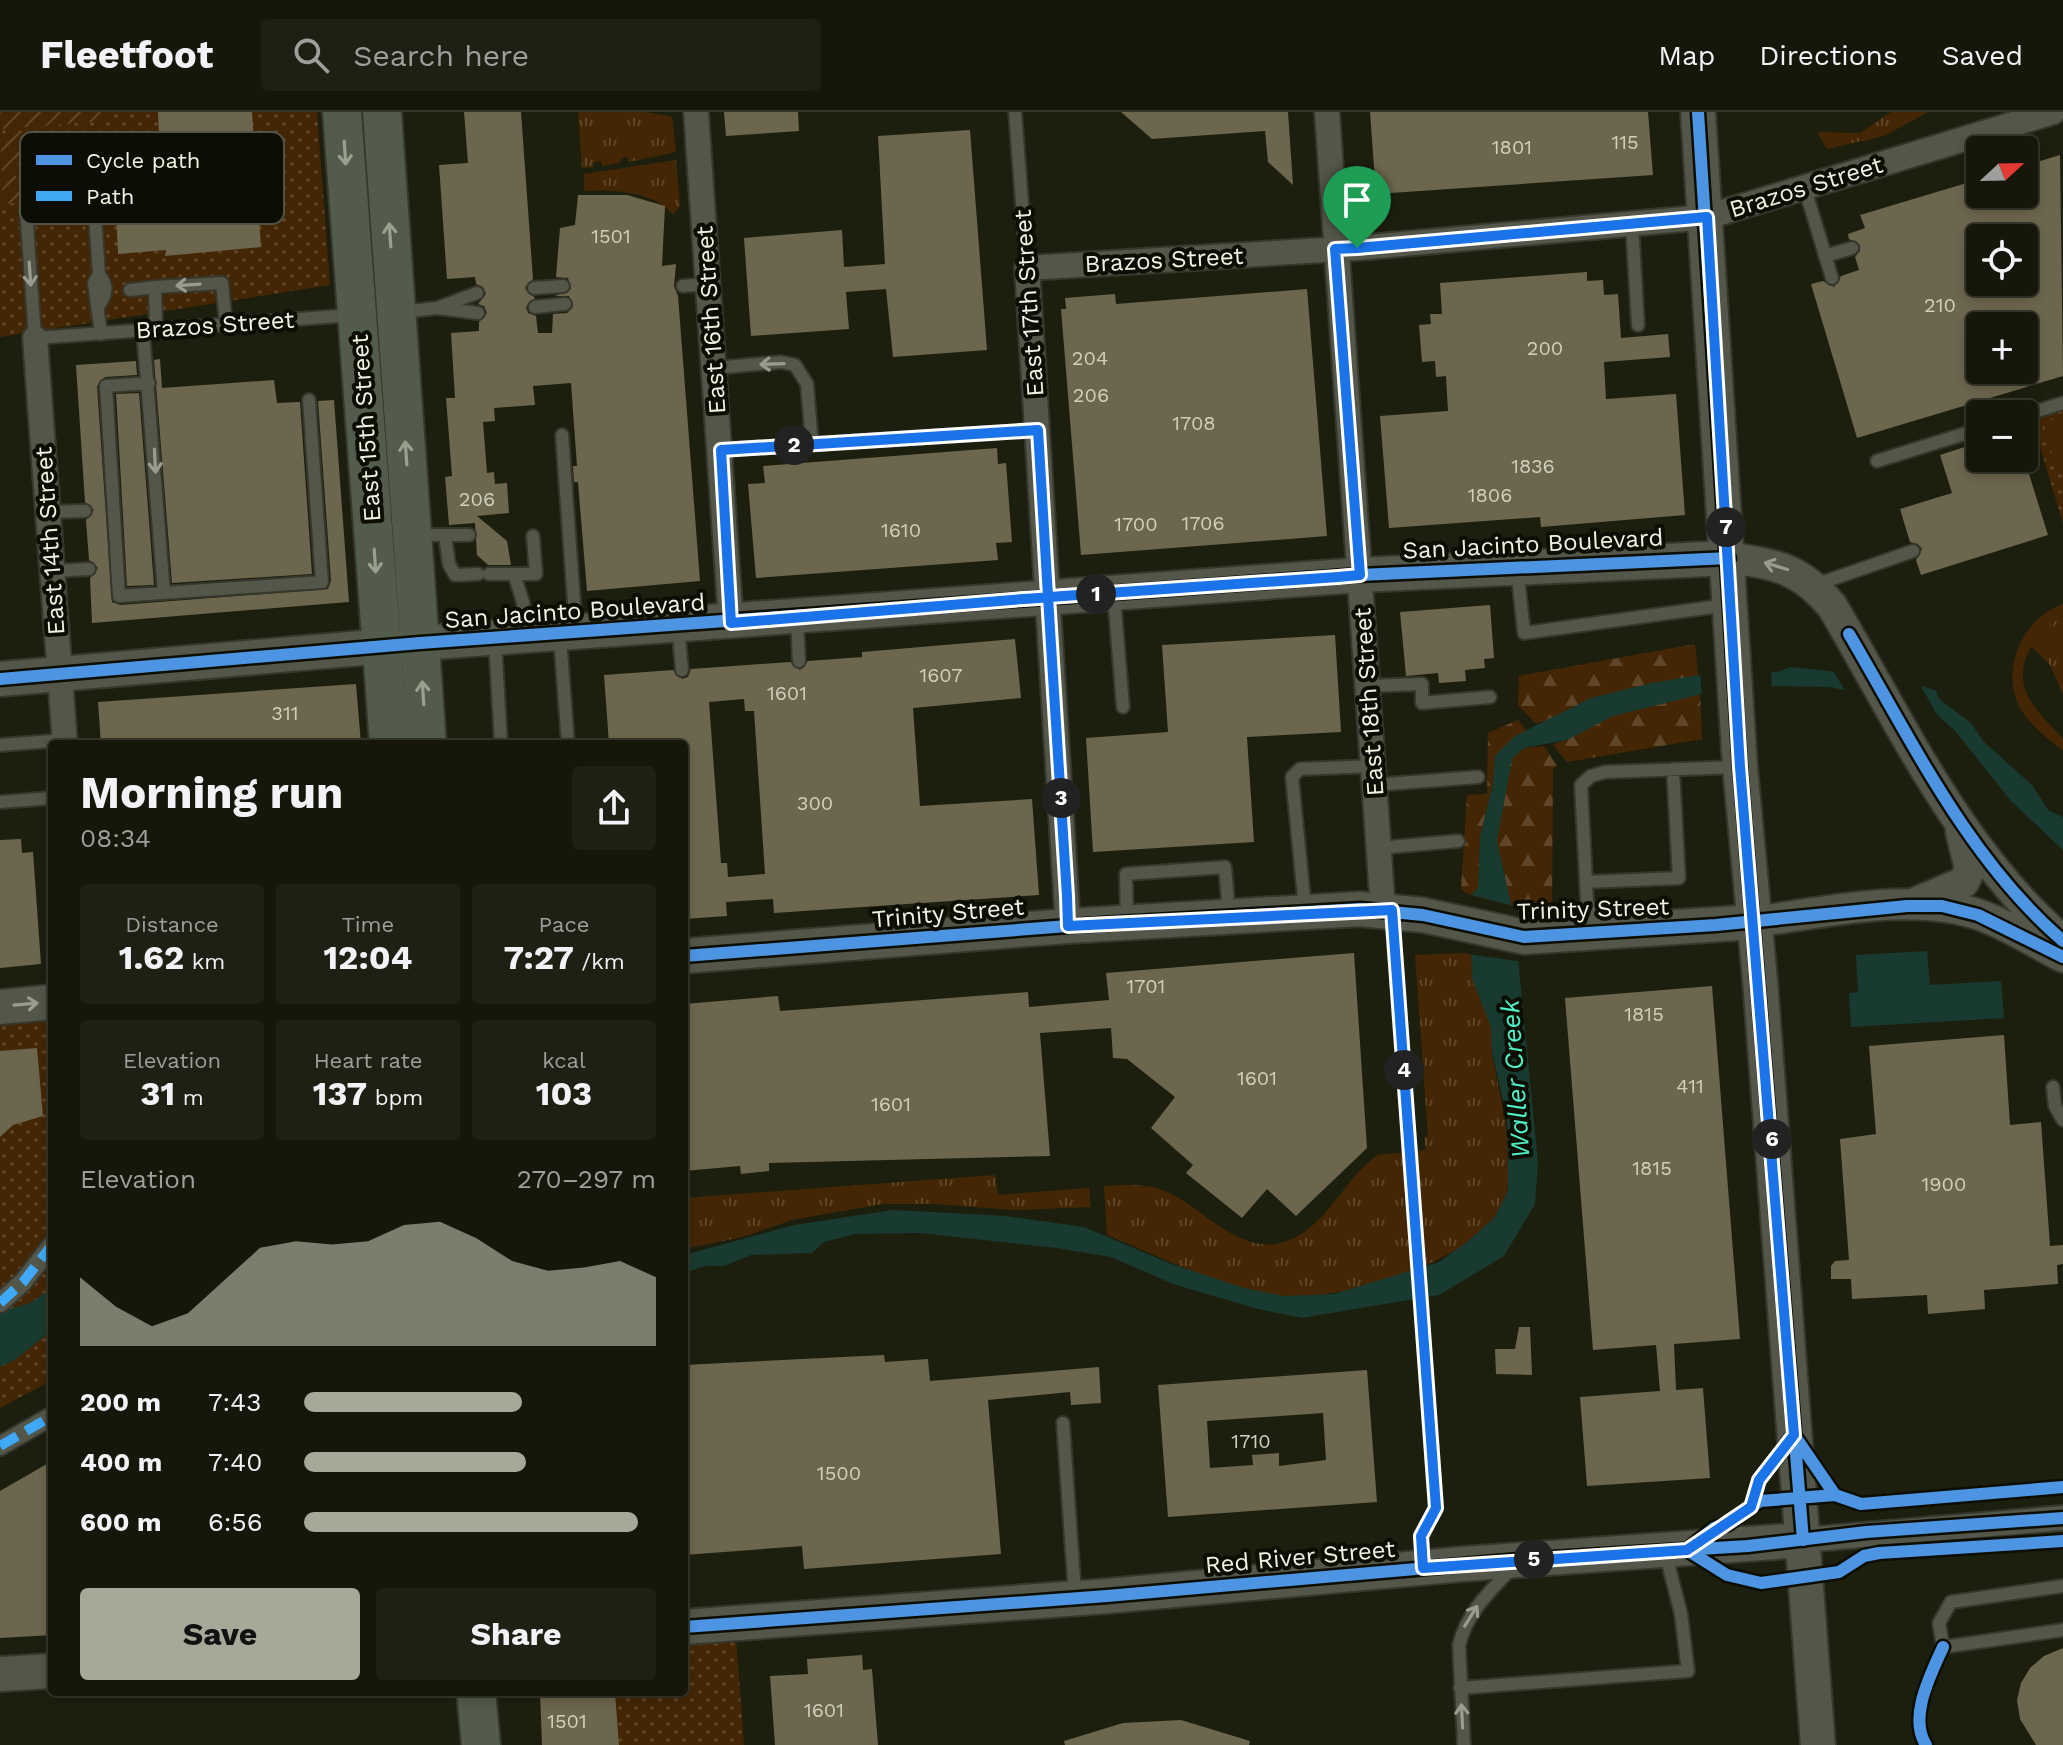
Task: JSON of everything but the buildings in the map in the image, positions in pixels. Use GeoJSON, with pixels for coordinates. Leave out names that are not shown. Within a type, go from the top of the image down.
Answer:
{"type":"FeatureCollection","features":[{"type":"Feature","properties":{"kind":"main road","name":"East 15th Street"},"geometry":{"type":"LineString","coordinates":[[342,112],[389,740]]}},
{"type":"Feature","properties":{"kind":"main road","name":"East 15th Street"},"geometry":{"type":"LineString","coordinates":[[382,112],[396,312],[428,535],[420,643],[427,740]]}},
{"type":"Feature","properties":{"kind":"main road"},"geometry":{"type":"LineString","coordinates":[[1698,112],[1740,767],[1818,1745]]}},
{"type":"Feature","properties":{"kind":"main road","name":"San Jacinto Boulevard"},"geometry":{"type":"LineString","coordinates":[[0,679],[420,643],[731,623],[1360,575],[1729,558]]}},
{"type":"Feature","properties":{"kind":"main road","name":"Trinity Street"},"geometry":{"type":"LineString","coordinates":[[688,956],[1068,926],[1306,912],[1388,910],[1510,936],[1753,922]]}},
{"type":"Feature","properties":{"kind":"main road"},"geometry":{"type":"LineString","coordinates":[[0,1007],[48,1002]]}},
{"type":"Feature","properties":{"kind":"main road","name":"Red River Street"},"geometry":{"type":"LineString","coordinates":[[688,1627],[1803,1540]]}},
{"type":"Feature","properties":{"kind":"main road"},"geometry":{"type":"LineString","coordinates":[[0,1674],[48,1671]]}},
{"type":"Feature","properties":{"kind":"main road"},"geometry":{"type":"LineString","coordinates":[[476,1696],[481,1745]]}},
{"type":"Feature","properties":{"kind":"street","name":"East 16th Street"},"geometry":{"type":"LineString","coordinates":[[696,112],[686,286],[714,368],[731,623]]}},
{"type":"Feature","properties":{"kind":"street","name":"East 18th Street"},"geometry":{"type":"LineString","coordinates":[[1327,112],[1378,848],[1388,910]]}},
{"type":"Feature","properties":{"kind":"street","name":"Brazos Street"},"geometry":{"type":"LineString","coordinates":[[1027,268],[1335,249],[1707,217],[2053,112]]}},
{"type":"Feature","properties":{"kind":"street","name":"East 17th Street"},"geometry":{"type":"LineString","coordinates":[[1027,268],[1068,926]]}},
{"type":"Feature","properties":{"kind":"street","name":"Brazos Street"},"geometry":{"type":"LineString","coordinates":[[357,315],[396,312]]}},
{"type":"Feature","properties":{"kind":"street","name":"East 14th Street"},"geometry":{"type":"LineString","coordinates":[[35,338],[65,740]]}},
{"type":"Feature","properties":{"kind":"street","name":"San Jacinto Boulevard"},"geometry":{"type":"LineString","coordinates":[[1729,558],[1776,565],[1815,585],[1849,634],[1979,851],[2013,893],[2063,941]]}},
{"type":"Feature","properties":{"kind":"street"},"geometry":{"type":"LineString","coordinates":[[1907,906],[1964,882],[1970,869],[1968,852],[1953,808]]}},
{"type":"Feature","properties":{"kind":"street","name":"Trinity Street"},"geometry":{"type":"LineString","coordinates":[[1753,922],[1907,906],[1942,906],[1978,915],[2063,957]]}},
{"type":"Feature","properties":{"kind":"street"},"geometry":{"type":"LineString","coordinates":[[0,1303],[23,1282],[48,1250]]}},
{"type":"Feature","properties":{"kind":"street"},"geometry":{"type":"LineString","coordinates":[[0,1446],[48,1418]]}},
{"type":"Feature","properties":{"kind":"street","name":"Red River Street"},"geometry":{"type":"LineString","coordinates":[[1803,1540],[2063,1518]]}},
{"type":"Feature","properties":{"kind":"lane","name":"East 17th Street"},"geometry":{"type":"LineString","coordinates":[[1015,112],[1027,268]]}},
{"type":"Feature","properties":{"kind":"lane"},"geometry":{"type":"LineString","coordinates":[[1805,189],[1832,278]]}},
{"type":"Feature","properties":{"kind":"lane"},"geometry":{"type":"LineString","coordinates":[[27,224],[35,338]]}},
{"type":"Feature","properties":{"kind":"lane"},"geometry":{"type":"LineString","coordinates":[[95,224],[99,274],[105,283],[106,293],[100,304],[101,334]]}},
{"type":"Feature","properties":{"kind":"lane"},"geometry":{"type":"LineString","coordinates":[[1632,224],[1638,325]]}},
{"type":"Feature","properties":{"kind":"lane"},"geometry":{"type":"LineString","coordinates":[[1825,256],[1852,248]]}},
{"type":"Feature","properties":{"kind":"lane"},"geometry":{"type":"LineString","coordinates":[[130,290],[222,283],[226,324]]}},
{"type":"Feature","properties":{"kind":"lane"},"geometry":{"type":"LineString","coordinates":[[534,288],[563,286]]}},
{"type":"Feature","properties":{"kind":"lane"},"geometry":{"type":"LineString","coordinates":[[155,287],[149,383],[164,593]]}},
{"type":"Feature","properties":{"kind":"lane"},"geometry":{"type":"LineString","coordinates":[[437,308],[477,293]]}},
{"type":"Feature","properties":{"kind":"lane"},"geometry":{"type":"LineString","coordinates":[[535,307],[565,304]]}},
{"type":"Feature","properties":{"kind":"lane"},"geometry":{"type":"LineString","coordinates":[[396,312],[437,308],[478,313]]}},
{"type":"Feature","properties":{"kind":"lane","name":"Brazos Street"},"geometry":{"type":"LineString","coordinates":[[35,338],[357,315]]}},
{"type":"Feature","properties":{"kind":"lane"},"geometry":{"type":"LineString","coordinates":[[714,368],[781,362],[795,365],[807,384],[812,444]]}},
{"type":"Feature","properties":{"kind":"lane"},"geometry":{"type":"LineString","coordinates":[[149,383],[106,386],[119,596],[322,582],[309,400]]}},
{"type":"Feature","properties":{"kind":"lane"},"geometry":{"type":"LineString","coordinates":[[2038,411],[2063,403]]}},
{"type":"Feature","properties":{"kind":"lane"},"geometry":{"type":"LineString","coordinates":[[721,450],[1038,430]]}},
{"type":"Feature","properties":{"kind":"lane"},"geometry":{"type":"LineString","coordinates":[[1877,461],[1966,433]]}},
{"type":"Feature","properties":{"kind":"lane"},"geometry":{"type":"LineString","coordinates":[[562,435],[568,740]]}},
{"type":"Feature","properties":{"kind":"lane"},"geometry":{"type":"LineString","coordinates":[[48,512],[85,511]]}},
{"type":"Feature","properties":{"kind":"lane"},"geometry":{"type":"LineString","coordinates":[[428,535],[469,535]]}},
{"type":"Feature","properties":{"kind":"lane"},"geometry":{"type":"LineString","coordinates":[[428,535],[455,575],[536,574],[533,536]]}},
{"type":"Feature","properties":{"kind":"lane"},"geometry":{"type":"LineString","coordinates":[[1815,585],[1913,551]]}},
{"type":"Feature","properties":{"kind":"lane"},"geometry":{"type":"LineString","coordinates":[[1517,567],[1524,633],[1730,615]]}},
{"type":"Feature","properties":{"kind":"lane"},"geometry":{"type":"LineString","coordinates":[[52,571],[89,569]]}},
{"type":"Feature","properties":{"kind":"lane"},"geometry":{"type":"LineString","coordinates":[[501,740],[510,637],[523,602],[514,574]]}},
{"type":"Feature","properties":{"kind":"lane"},"geometry":{"type":"LineString","coordinates":[[1114,593],[1123,707]]}},
{"type":"Feature","properties":{"kind":"lane"},"geometry":{"type":"LineString","coordinates":[[797,618],[799,661]]}},
{"type":"Feature","properties":{"kind":"lane"},"geometry":{"type":"LineString","coordinates":[[678,626],[682,670]]}},
{"type":"Feature","properties":{"kind":"lane"},"geometry":{"type":"LineString","coordinates":[[1368,686],[1422,684],[1422,703],[1490,697]]}},
{"type":"Feature","properties":{"kind":"lane"},"geometry":{"type":"LineString","coordinates":[[0,745],[48,743]]}},
{"type":"Feature","properties":{"kind":"lane"},"geometry":{"type":"LineString","coordinates":[[1596,932],[1587,901],[1581,785],[1591,776],[1605,772],[1740,767]]}},
{"type":"Feature","properties":{"kind":"lane"},"geometry":{"type":"LineString","coordinates":[[1306,912],[1292,777],[1300,769],[1374,775],[1478,777]]}},
{"type":"Feature","properties":{"kind":"lane"},"geometry":{"type":"LineString","coordinates":[[1586,882],[1679,878],[1673,769]]}},
{"type":"Feature","properties":{"kind":"lane"},"geometry":{"type":"LineString","coordinates":[[0,802],[48,798]]}},
{"type":"Feature","properties":{"kind":"lane"},"geometry":{"type":"LineString","coordinates":[[1378,848],[1458,841]]}},
{"type":"Feature","properties":{"kind":"lane"},"geometry":{"type":"LineString","coordinates":[[1127,922],[1126,874],[1225,867],[1229,917]]}},
{"type":"Feature","properties":{"kind":"lane"},"geometry":{"type":"LineString","coordinates":[[1388,910],[1412,1160],[1436,1508],[1421,1536],[1423,1568]]}},
{"type":"Feature","properties":{"kind":"lane"},"geometry":{"type":"LineString","coordinates":[[2053,1087],[2055,1106],[2063,1120]]}},
{"type":"Feature","properties":{"kind":"lane"},"geometry":{"type":"LineString","coordinates":[[1063,1423],[1075,1598]]}},
{"type":"Feature","properties":{"kind":"lane"},"geometry":{"type":"LineString","coordinates":[[1460,1688],[1688,1671],[1681,1614],[1665,1551]]}},
{"type":"Feature","properties":{"kind":"lane"},"geometry":{"type":"LineString","coordinates":[[1464,1745],[1460,1688],[1462,1632],[1476,1607],[1519,1560]]}},
{"type":"Feature","properties":{"kind":"lane"},"geometry":{"type":"LineString","coordinates":[[1926,1745],[1921,1717],[1924,1691],[1943,1647],[1939,1623],[1951,1602],[2063,1586]]}},
{"type":"Feature","properties":{"kind":"lane"},"geometry":{"type":"LineString","coordinates":[[1943,1647],[2063,1630]]}},
{"type":"Feature","properties":{"kind":"green space"},"geometry":{"type":"Polygon","coordinates":[[[0,112],[317,112],[330,285],[0,337],[0,112]]]}},
{"type":"Feature","properties":{"kind":"green space"},"geometry":{"type":"Polygon","coordinates":[[[0,112],[103,112],[104,121],[0,129],[0,112]]]}},
{"type":"Feature","properties":{"kind":"green space"},"geometry":{"type":"Polygon","coordinates":[[[578,112],[646,112],[672,117],[676,152],[629,162],[628,157],[621,158],[620,163],[602,166],[601,161],[594,162],[593,167],[582,168],[578,112]]]}},
{"type":"Feature","properties":{"kind":"green space"},"geometry":{"type":"Polygon","coordinates":[[[1891,112],[1928,112],[1884,136],[1827,149],[1817,132],[1860,133],[1891,112]]]}},
{"type":"Feature","properties":{"kind":"green space"},"geometry":{"type":"Polygon","coordinates":[[[20,133],[20,156],[15,159],[14,174],[20,181],[20,203],[3,204],[0,134],[20,133]]]}},
{"type":"Feature","properties":{"kind":"green space"},"geometry":{"type":"Polygon","coordinates":[[[676,160],[680,206],[673,215],[666,207],[645,197],[620,192],[584,191],[584,174],[676,160]]]}},
{"type":"Feature","properties":{"kind":"green space"},"geometry":{"type":"Polygon","coordinates":[[[2063,407],[2063,523],[2038,440],[2038,415],[2063,407]]]}},
{"type":"Feature","properties":{"kind":"green space"},"geometry":{"type":"Polygon","coordinates":[[[2063,416],[2063,462],[2055,464],[2043,422],[2063,416]]]}},
{"type":"Feature","properties":{"kind":"green space"},"geometry":{"type":"Polygon","coordinates":[[[2063,604],[2063,615],[2043,632],[2028,652],[2023,675],[2030,700],[2063,739],[2063,750],[2022,712],[2012,676],[2014,660],[2027,632],[2037,620],[2063,604]]]}},
{"type":"Feature","properties":{"kind":"green space"},"geometry":{"type":"Polygon","coordinates":[[[2063,615],[2063,694],[2050,665],[2030,645],[2044,629],[2063,615]]]}},
{"type":"Feature","properties":{"kind":"green space"},"geometry":{"type":"Polygon","coordinates":[[[1695,644],[1698,675],[1591,698],[1578,708],[1536,724],[1518,705],[1519,676],[1695,644]]]}},
{"type":"Feature","properties":{"kind":"green space"},"geometry":{"type":"Polygon","coordinates":[[[1700,694],[1702,739],[1567,762],[1553,745],[1612,716],[1700,694]]]}},
{"type":"Feature","properties":{"kind":"green space"},"geometry":{"type":"Polygon","coordinates":[[[1518,720],[1526,730],[1495,756],[1493,784],[1480,837],[1478,888],[1470,896],[1461,889],[1467,795],[1487,794],[1488,733],[1518,720]]]}},
{"type":"Feature","properties":{"kind":"green space"},"geometry":{"type":"Polygon","coordinates":[[[1544,746],[1557,766],[1553,769],[1552,907],[1510,906],[1498,853],[1497,826],[1512,758],[1525,748],[1544,746]]]}},
{"type":"Feature","properties":{"kind":"green space"},"geometry":{"type":"Polygon","coordinates":[[[1415,955],[1472,955],[1475,983],[1491,1028],[1492,1054],[1509,1152],[1508,1186],[1499,1211],[1478,1234],[1449,1254],[1415,1270],[1378,1283],[1309,1296],[1283,1296],[1239,1287],[1107,1235],[1104,1186],[1135,1185],[1165,1191],[1246,1240],[1263,1244],[1281,1243],[1312,1226],[1367,1163],[1378,1155],[1426,1150],[1424,1137],[1428,1136],[1415,955]]]}},
{"type":"Feature","properties":{"kind":"green space"},"geometry":{"type":"Polygon","coordinates":[[[48,1020],[48,1382],[0,1408],[0,1024],[48,1020]]]}},
{"type":"Feature","properties":{"kind":"green space"},"geometry":{"type":"Polygon","coordinates":[[[995,1175],[998,1195],[1089,1188],[1091,1207],[1014,1210],[935,1204],[882,1204],[792,1220],[742,1237],[688,1248],[688,1198],[995,1175]]]}},
{"type":"Feature","properties":{"kind":"green space"},"geometry":{"type":"Polygon","coordinates":[[[736,1639],[744,1745],[619,1745],[615,1696],[688,1696],[688,1643],[736,1639]]]}},
{"type":"Feature","properties":{"kind":"water","name":"Waller Creek"},"geometry":{"type":"Polygon","coordinates":[[[1791,667],[1904,679],[1936,691],[1939,699],[1971,723],[1984,742],[2032,785],[2049,811],[2063,817],[2063,850],[2011,801],[1956,732],[1929,707],[1900,690],[1855,692],[1829,687],[1775,686],[1714,691],[1613,716],[1567,740],[1524,748],[1512,759],[1497,841],[1514,917],[1538,1163],[1535,1204],[1504,1256],[1439,1295],[1302,1318],[1258,1309],[1173,1284],[1111,1257],[920,1233],[855,1234],[824,1242],[812,1253],[751,1255],[724,1266],[705,1266],[688,1272],[688,1254],[794,1225],[893,1210],[1005,1216],[1084,1227],[1169,1263],[1244,1288],[1284,1296],[1334,1294],[1439,1262],[1495,1217],[1508,1190],[1507,1118],[1492,1052],[1491,1027],[1472,979],[1470,896],[1478,888],[1480,837],[1493,784],[1495,756],[1515,736],[1591,698],[1651,683],[1718,672],[1778,672],[1791,667]]]}},
{"type":"Feature","properties":{"kind":"water"},"geometry":{"type":"Polygon","coordinates":[[[1927,951],[1930,985],[2001,981],[2004,1018],[1851,1027],[1849,993],[1858,992],[1856,955],[1927,951]]]}},
{"type":"Feature","properties":{"kind":"water"},"geometry":{"type":"Polygon","coordinates":[[[48,1291],[48,1333],[16,1359],[0,1367],[0,1312],[30,1303],[48,1291]]]}},
{"type":"Feature","properties":{"kind":"pier"},"geometry":{"type":"Polygon","coordinates":[[[1746,665],[1771,668],[1772,690],[1702,698],[1700,671],[1746,665]]]}},
{"type":"Feature","properties":{"kind":"pier"},"geometry":{"type":"Polygon","coordinates":[[[1831,667],[1905,675],[1918,681],[1939,718],[1898,694],[1847,694],[1831,667]]]}},
{"type":"Feature","properties":{"kind":"pier"},"geometry":{"type":"Polygon","coordinates":[[[1467,894],[1514,906],[1523,962],[1468,954],[1467,894]]]}},
{"type":"Feature","properties":{"kind":"marked path"},"geometry":{"type":"LineString","coordinates":[[0,1303],[23,1282],[48,1250]]}},
{"type":"Feature","properties":{"kind":"marked path"},"geometry":{"type":"LineString","coordinates":[[0,1446],[48,1418]]}},
{"type":"Feature","properties":{"kind":"cycle path"},"geometry":{"type":"LineString","coordinates":[[1698,112],[1740,767],[1803,1540]]}},
{"type":"Feature","properties":{"kind":"cycle path"},"geometry":{"type":"LineString","coordinates":[[0,679],[420,643],[1360,575],[1729,558]]}},
{"type":"Feature","properties":{"kind":"cycle path"},"geometry":{"type":"LineString","coordinates":[[1849,634],[1919,757],[1970,836],[2029,909],[2063,941]]}},
{"type":"Feature","properties":{"kind":"cycle path"},"geometry":{"type":"LineString","coordinates":[[688,956],[1068,926],[1360,909],[1423,915],[1524,937],[1716,925],[1907,906],[1942,906],[1978,915],[2063,957]]}},
{"type":"Feature","properties":{"kind":"cycle path"},"geometry":{"type":"LineString","coordinates":[[1751,1507],[1759,1480],[1794,1435],[1835,1495]]}},
{"type":"Feature","properties":{"kind":"cycle path"},"geometry":{"type":"LineString","coordinates":[[2063,1487],[1861,1504],[1835,1495],[1760,1501],[1728,1524],[1714,1528],[1687,1550],[1727,1575],[1761,1583],[1839,1572],[1864,1556],[1879,1553],[2063,1541]]}},
{"type":"Feature","properties":{"kind":"cycle path"},"geometry":{"type":"LineString","coordinates":[[688,1627],[1107,1596],[1519,1560],[1748,1546],[1866,1532],[2063,1518]]}},
{"type":"Feature","properties":{"kind":"cycle path"},"geometry":{"type":"LineString","coordinates":[[1926,1745],[1921,1734],[1920,1709],[1943,1647]]}},
{"type":"Feature","properties":{"kind":"route"},"geometry":{"type":"LineString","coordinates":[[1357,248],[1335,249],[1360,575],[1049,597],[731,623],[721,450],[1038,430],[1049,597],[1068,926],[1360,909],[1392,910],[1436,1508],[1421,1536],[1423,1568],[1687,1550],[1714,1528],[1728,1524],[1751,1507],[1759,1480],[1794,1435],[1760,980],[1740,767],[1707,217],[1357,248]]}}]}
